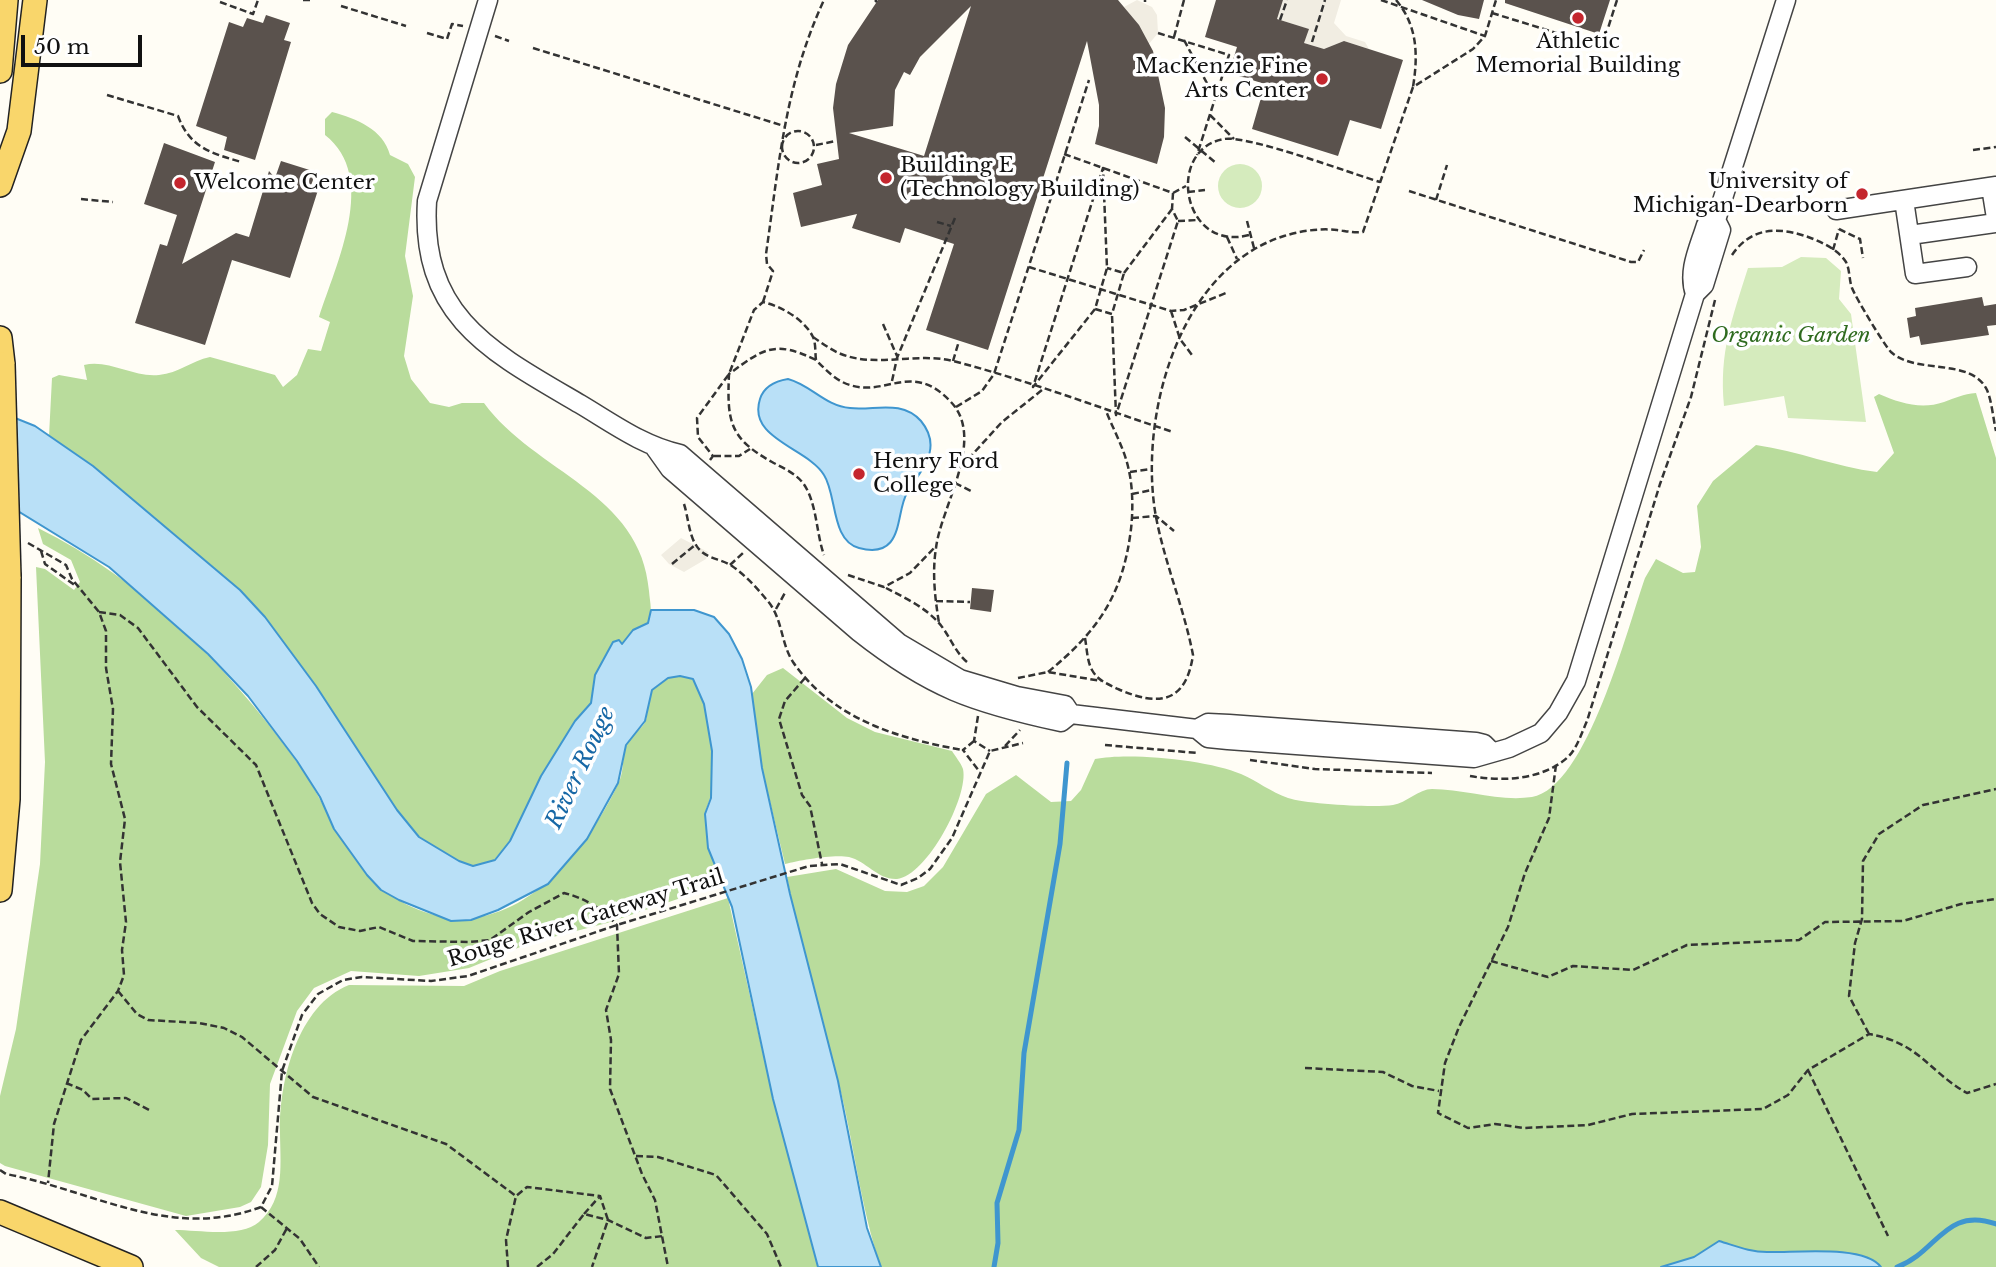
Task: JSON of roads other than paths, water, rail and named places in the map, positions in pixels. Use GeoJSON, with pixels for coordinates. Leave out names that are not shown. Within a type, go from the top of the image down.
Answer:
{"type":"FeatureCollection","features":[{"type":"Feature","properties":{"kind":"main road"},"geometry":{"type":"LineString","coordinates":[[0,71],[6,0]]}},
{"type":"Feature","properties":{"kind":"main road"},"geometry":{"type":"LineString","coordinates":[[0,185],[19,131],[35,0]]}},
{"type":"Feature","properties":{"kind":"main road"},"geometry":{"type":"LineString","coordinates":[[0,338],[9,577],[8,799],[0,890]]}},
{"type":"Feature","properties":{"kind":"main road"},"geometry":{"type":"LineString","coordinates":[[0,1212],[131,1267]]}},
{"type":"Feature","properties":{"kind":"lane"},"geometry":{"type":"LineString","coordinates":[[488,0],[427,201],[425,229],[439,286],[457,315],[479,340],[530,375],[655,448],[680,454],[899,643],[960,679],[1017,696],[1065,705],[1071,714],[1197,729],[1208,723],[1476,742],[1484,744],[1491,751],[1509,748],[1541,733],[1558,713],[1576,681],[1695,294],[1691,282],[1706,225],[1716,220],[1786,0]]}},
{"type":"Feature","properties":{"kind":"lane"},"geometry":{"type":"LineString","coordinates":[[1836,210],[1994,187],[1996,221],[1910,236]]}},
{"type":"Feature","properties":{"kind":"lane"},"geometry":{"type":"LineString","coordinates":[[1904,200],[1915,274],[1967,267]]}},
{"type":"Feature","properties":{"kind":"water"},"geometry":{"type":"Polygon","coordinates":[[[788,379],[841,406],[905,410],[921,421],[928,431],[928,459],[903,502],[896,533],[884,547],[874,550],[850,544],[839,527],[824,475],[805,457],[770,434],[762,424],[758,413],[762,394],[771,385],[788,379]]]}},
{"type":"Feature","properties":{"kind":"water","name":"River Rouge"},"geometry":{"type":"Polygon","coordinates":[[[0,412],[35,426],[93,466],[240,590],[265,617],[316,686],[397,810],[419,837],[459,861],[473,866],[495,860],[510,841],[541,776],[575,721],[591,703],[595,675],[613,642],[619,640],[622,644],[633,630],[648,623],[651,610],[694,610],[714,617],[729,634],[742,659],[751,687],[762,768],[790,894],[838,1081],[867,1228],[881,1267],[818,1267],[773,1099],[732,907],[708,848],[705,814],[711,798],[712,751],[704,704],[693,679],[680,676],[668,678],[652,690],[645,721],[626,745],[618,783],[587,839],[548,884],[498,910],[471,920],[451,921],[399,900],[381,890],[367,875],[334,829],[320,797],[297,761],[248,696],[208,654],[109,567],[0,500],[0,412]]]}},
{"type":"Feature","properties":{"kind":"water"},"geometry":{"type":"Polygon","coordinates":[[[1719,1241],[1761,1252],[1844,1252],[1860,1255],[1881,1267],[1661,1267],[1694,1257],[1719,1241]]]}},
{"type":"Feature","properties":{"kind":"waterway"},"geometry":{"type":"LineString","coordinates":[[994,1267],[998,1243],[997,1203],[1019,1130],[1024,1053],[1060,844],[1067,763]]}},
{"type":"Feature","properties":{"kind":"waterway"},"geometry":{"type":"LineString","coordinates":[[1897,1267],[1922,1252],[1953,1226],[1965,1221],[1979,1220],[1996,1224]]}},
{"type":"Feature","properties":{"kind":"place","name":"Athletic Memorial Building"},"geometry":{"type":"Point","coordinates":[1578,18]}},
{"type":"Feature","properties":{"kind":"place","name":"MacKenzie Fine Arts Center"},"geometry":{"type":"Point","coordinates":[1322,79]}},
{"type":"Feature","properties":{"kind":"place","name":"Building E (Technology Building)"},"geometry":{"type":"Point","coordinates":[886,178]}},
{"type":"Feature","properties":{"kind":"place","name":"Welcome Center"},"geometry":{"type":"Point","coordinates":[180,183]}},
{"type":"Feature","properties":{"kind":"place","name":"University of Michigan-Dearborn"},"geometry":{"type":"Point","coordinates":[1862,194]}},
{"type":"Feature","properties":{"kind":"place","name":"Henry Ford College"},"geometry":{"type":"Point","coordinates":[859,474]}},
{"type":"Feature","properties":{"kind":"park label","name":"Organic Garden"},"geometry":{"type":"Point","coordinates":[1791,336]}}]}
